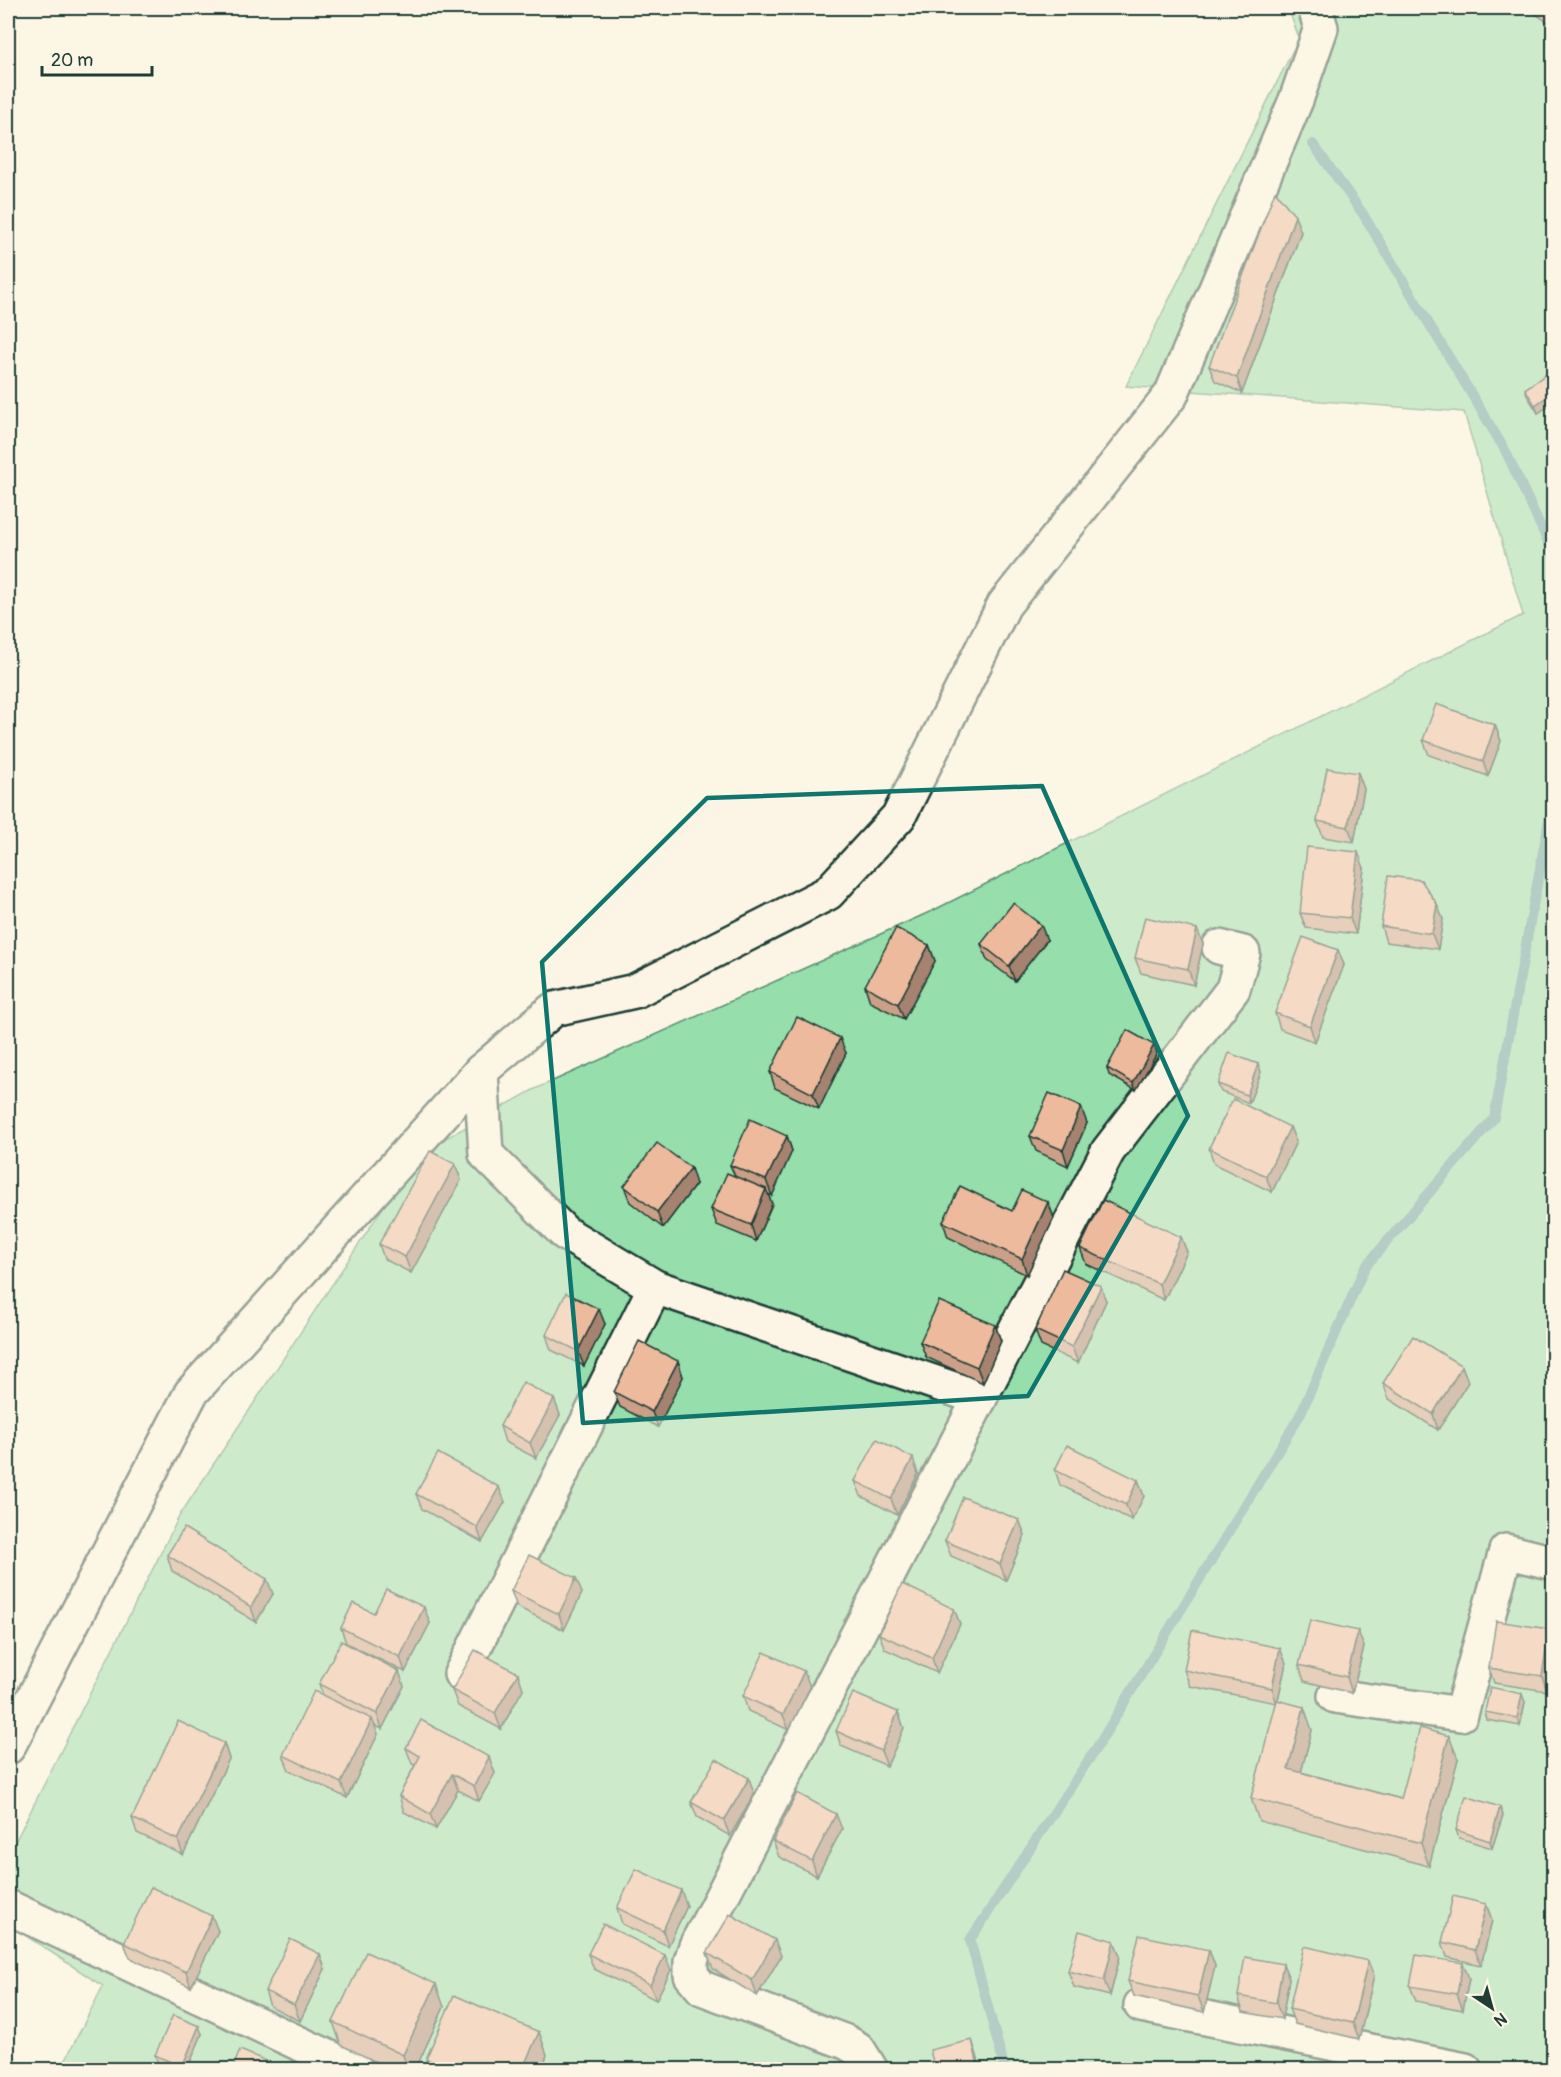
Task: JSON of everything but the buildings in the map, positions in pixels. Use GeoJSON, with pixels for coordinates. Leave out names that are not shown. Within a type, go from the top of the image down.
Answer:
{"type":"FeatureCollection","features":[{"type":"Feature","properties":{"kind":"street"},"geometry":{"type":"LineString","coordinates":[[8,1747],[191,1393],[481,1071],[555,1009],[635,991],[828,893],[899,816],[1004,605],[1171,395],[1296,100],[1321,28],[1315,8]]}},
{"type":"Feature","properties":{"kind":"street"},"geometry":{"type":"LineString","coordinates":[[872,2070],[867,2059],[858,2049],[846,2042],[702,1988],[691,1975],[691,1961],[696,1946],[1108,1151],[1233,989],[1243,953],[1220,947]]}},
{"type":"Feature","properties":{"kind":"street"},"geometry":{"type":"LineString","coordinates":[[481,1071],[486,1154],[565,1233],[656,1287],[980,1398]]}},
{"type":"Feature","properties":{"kind":"street"},"geometry":{"type":"LineString","coordinates":[[460,1674],[656,1287]]}},
{"type":"Feature","properties":{"kind":"street"},"geometry":{"type":"LineString","coordinates":[[1335,1696],[1461,1714],[1506,1551],[1554,1563]]}},
{"type":"Feature","properties":{"kind":"street"},"geometry":{"type":"LineString","coordinates":[[8,1907],[356,2070]]}},
{"type":"Feature","properties":{"kind":"street"},"geometry":{"type":"LineString","coordinates":[[1141,2005],[1404,2063],[1465,2070]]}},
{"type":"Feature","properties":{"kind":"highlighted area"},"geometry":{"type":"Polygon","coordinates":[[[1042,786],[1188,1116],[1028,1396],[583,1423],[542,962],[707,798],[1042,786]]]}},
{"type":"Feature","properties":{"kind":"green space"},"geometry":{"type":"Polygon","coordinates":[[[1288,8],[1553,8],[1553,2069],[61,2069],[103,1986],[8,1924],[8,1856],[180,1515],[419,1153],[535,1089],[934,910],[1523,615],[1464,412],[1126,386],[1299,38],[1288,8]]]}},
{"type":"Feature","properties":{"kind":"waterway"},"geometry":{"type":"LineString","coordinates":[[1313,144],[1363,214],[1505,450],[1554,555]]}},
{"type":"Feature","properties":{"kind":"waterway"},"geometry":{"type":"LineString","coordinates":[[1005,2070],[970,1940],[1099,1744],[1300,1415],[1365,1267],[1494,1118],[1554,792]]}}]}
